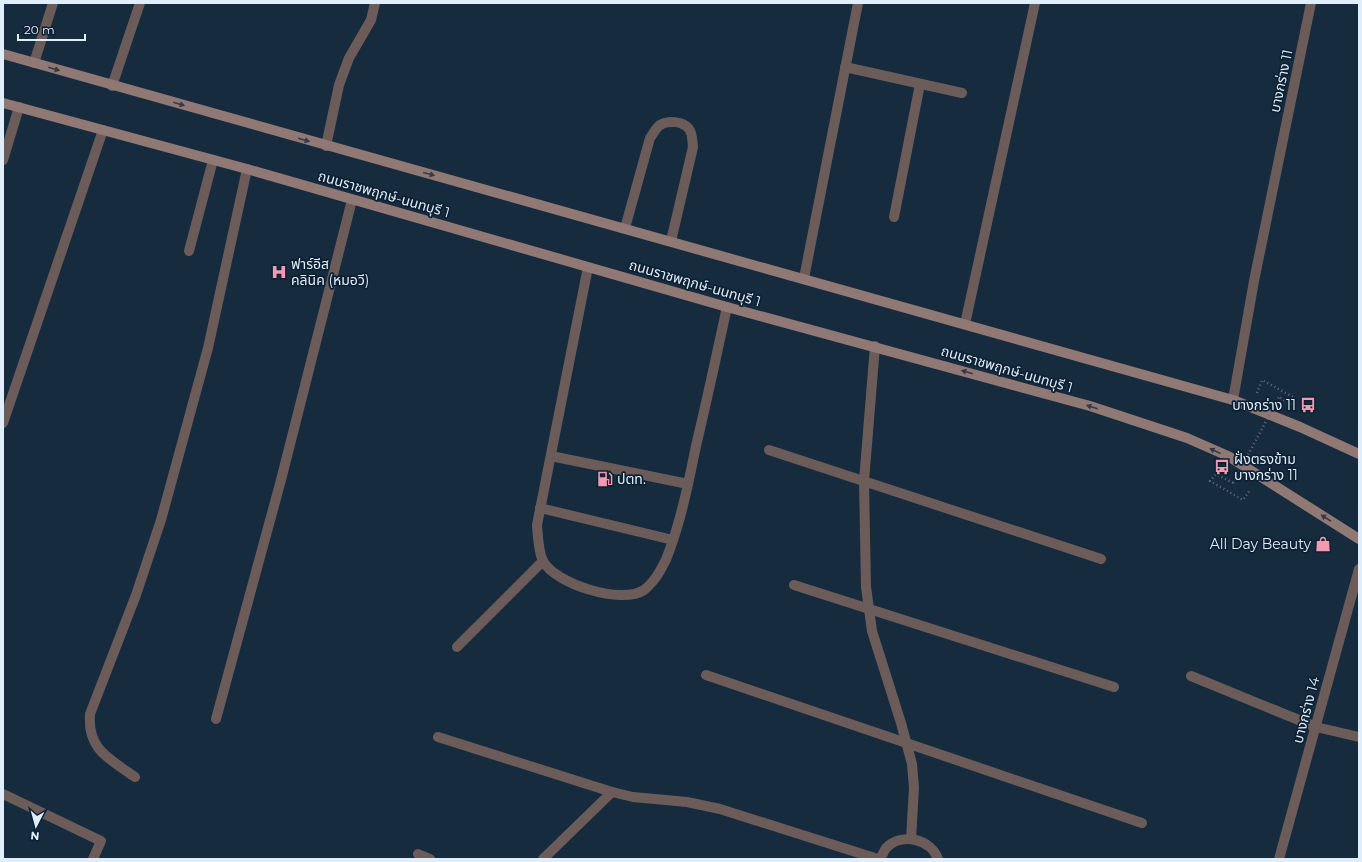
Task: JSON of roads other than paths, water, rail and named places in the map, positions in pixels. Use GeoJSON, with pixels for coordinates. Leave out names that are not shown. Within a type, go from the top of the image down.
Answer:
{"type":"FeatureCollection","features":[{"type":"Feature","properties":{"kind":"main road"},"geometry":{"type":"LineString","coordinates":[[3,54],[326,146],[671,240],[1233,400],[1300,427],[1359,454]]}},
{"type":"Feature","properties":{"kind":"main road","name":"ถนนราชพฤกษ์-นนทบุรี 1"},"geometry":{"type":"LineString","coordinates":[[3,102],[247,169],[727,307],[875,346],[1090,406],[1187,438],[1228,456],[1359,539]]}},
{"type":"Feature","properties":{"kind":"street"},"geometry":{"type":"LineString","coordinates":[[34,63],[53,3]]}},
{"type":"Feature","properties":{"kind":"street"},"geometry":{"type":"LineString","coordinates":[[112,86],[140,3]]}},
{"type":"Feature","properties":{"kind":"street"},"geometry":{"type":"LineString","coordinates":[[326,146],[338,85],[349,58],[371,20],[375,3]]}},
{"type":"Feature","properties":{"kind":"street"},"geometry":{"type":"LineString","coordinates":[[804,278],[858,3]]}},
{"type":"Feature","properties":{"kind":"street"},"geometry":{"type":"LineString","coordinates":[[965,324],[1035,3]]}},
{"type":"Feature","properties":{"kind":"street","name":"บางกร่าง 11"},"geometry":{"type":"LineString","coordinates":[[1233,400],[1254,281],[1312,3]]}},
{"type":"Feature","properties":{"kind":"street"},"geometry":{"type":"LineString","coordinates":[[845,67],[962,93]]}},
{"type":"Feature","properties":{"kind":"street"},"geometry":{"type":"LineString","coordinates":[[894,217],[920,84]]}},
{"type":"Feature","properties":{"kind":"street"},"geometry":{"type":"LineString","coordinates":[[3,160],[19,107]]}},
{"type":"Feature","properties":{"kind":"street"},"geometry":{"type":"LineString","coordinates":[[625,228],[650,138],[658,126],[664,123],[681,123],[689,128],[693,147],[671,240]]}},
{"type":"Feature","properties":{"kind":"street"},"geometry":{"type":"LineString","coordinates":[[3,423],[103,130]]}},
{"type":"Feature","properties":{"kind":"street"},"geometry":{"type":"LineString","coordinates":[[189,251],[214,160]]}},
{"type":"Feature","properties":{"kind":"street"},"geometry":{"type":"LineString","coordinates":[[135,777],[102,754],[93,742],[89,728],[90,714],[136,595],[161,520],[208,348],[247,169]]}},
{"type":"Feature","properties":{"kind":"street"},"geometry":{"type":"LineString","coordinates":[[216,719],[281,480],[352,200]]}},
{"type":"Feature","properties":{"kind":"street"},"geometry":{"type":"LineString","coordinates":[[588,267],[537,525],[543,561],[553,573],[574,584],[605,593],[629,595],[644,590],[656,577],[670,550],[688,484],[727,307]]}},
{"type":"Feature","properties":{"kind":"street"},"geometry":{"type":"LineString","coordinates":[[875,346],[867,426],[864,481],[866,587],[872,631],[912,764],[914,788],[911,839]]}},
{"type":"Feature","properties":{"kind":"street"},"geometry":{"type":"LineString","coordinates":[[769,450],[1101,559]]}},
{"type":"Feature","properties":{"kind":"street"},"geometry":{"type":"LineString","coordinates":[[551,456],[688,484]]}},
{"type":"Feature","properties":{"kind":"street"},"geometry":{"type":"LineString","coordinates":[[540,508],[673,540]]}},
{"type":"Feature","properties":{"kind":"street"},"geometry":{"type":"LineString","coordinates":[[457,648],[543,561]]}},
{"type":"Feature","properties":{"kind":"street","name":"บางกร่าง 14"},"geometry":{"type":"LineString","coordinates":[[1280,859],[1359,569]]}},
{"type":"Feature","properties":{"kind":"street"},"geometry":{"type":"LineString","coordinates":[[794,585],[1114,687]]}},
{"type":"Feature","properties":{"kind":"street"},"geometry":{"type":"LineString","coordinates":[[706,675],[1142,822]]}},
{"type":"Feature","properties":{"kind":"street"},"geometry":{"type":"LineString","coordinates":[[1191,676],[1316,727],[1359,737]]}},
{"type":"Feature","properties":{"kind":"street"},"geometry":{"type":"LineString","coordinates":[[438,736],[612,792],[633,797],[687,802],[720,809],[879,859],[886,848],[898,841],[911,839],[922,841],[931,848],[938,859]]}},
{"type":"Feature","properties":{"kind":"street"},"geometry":{"type":"LineString","coordinates":[[543,859],[612,792]]}},
{"type":"Feature","properties":{"kind":"street"},"geometry":{"type":"LineString","coordinates":[[3,794],[101,840],[93,859]]}},
{"type":"Feature","properties":{"kind":"street"},"geometry":{"type":"LineString","coordinates":[[418,854],[430,859]]}},
{"type":"Feature","properties":{"kind":"place","name":"ฟาร์อีส คลินิค (หมอวี)"},"geometry":{"type":"Point","coordinates":[279,272]}},
{"type":"Feature","properties":{"kind":"place","name":"บางกร่าง 11"},"geometry":{"type":"Point","coordinates":[1308,405]}},
{"type":"Feature","properties":{"kind":"place","name":"ฝั่งตรงข้าม บางกร่าง 11"},"geometry":{"type":"Point","coordinates":[1222,467]}},
{"type":"Feature","properties":{"kind":"place","name":"ปตท."},"geometry":{"type":"Point","coordinates":[605,479]}},
{"type":"Feature","properties":{"kind":"place","name":"All Day Beauty"},"geometry":{"type":"Point","coordinates":[1323,544]}}]}
